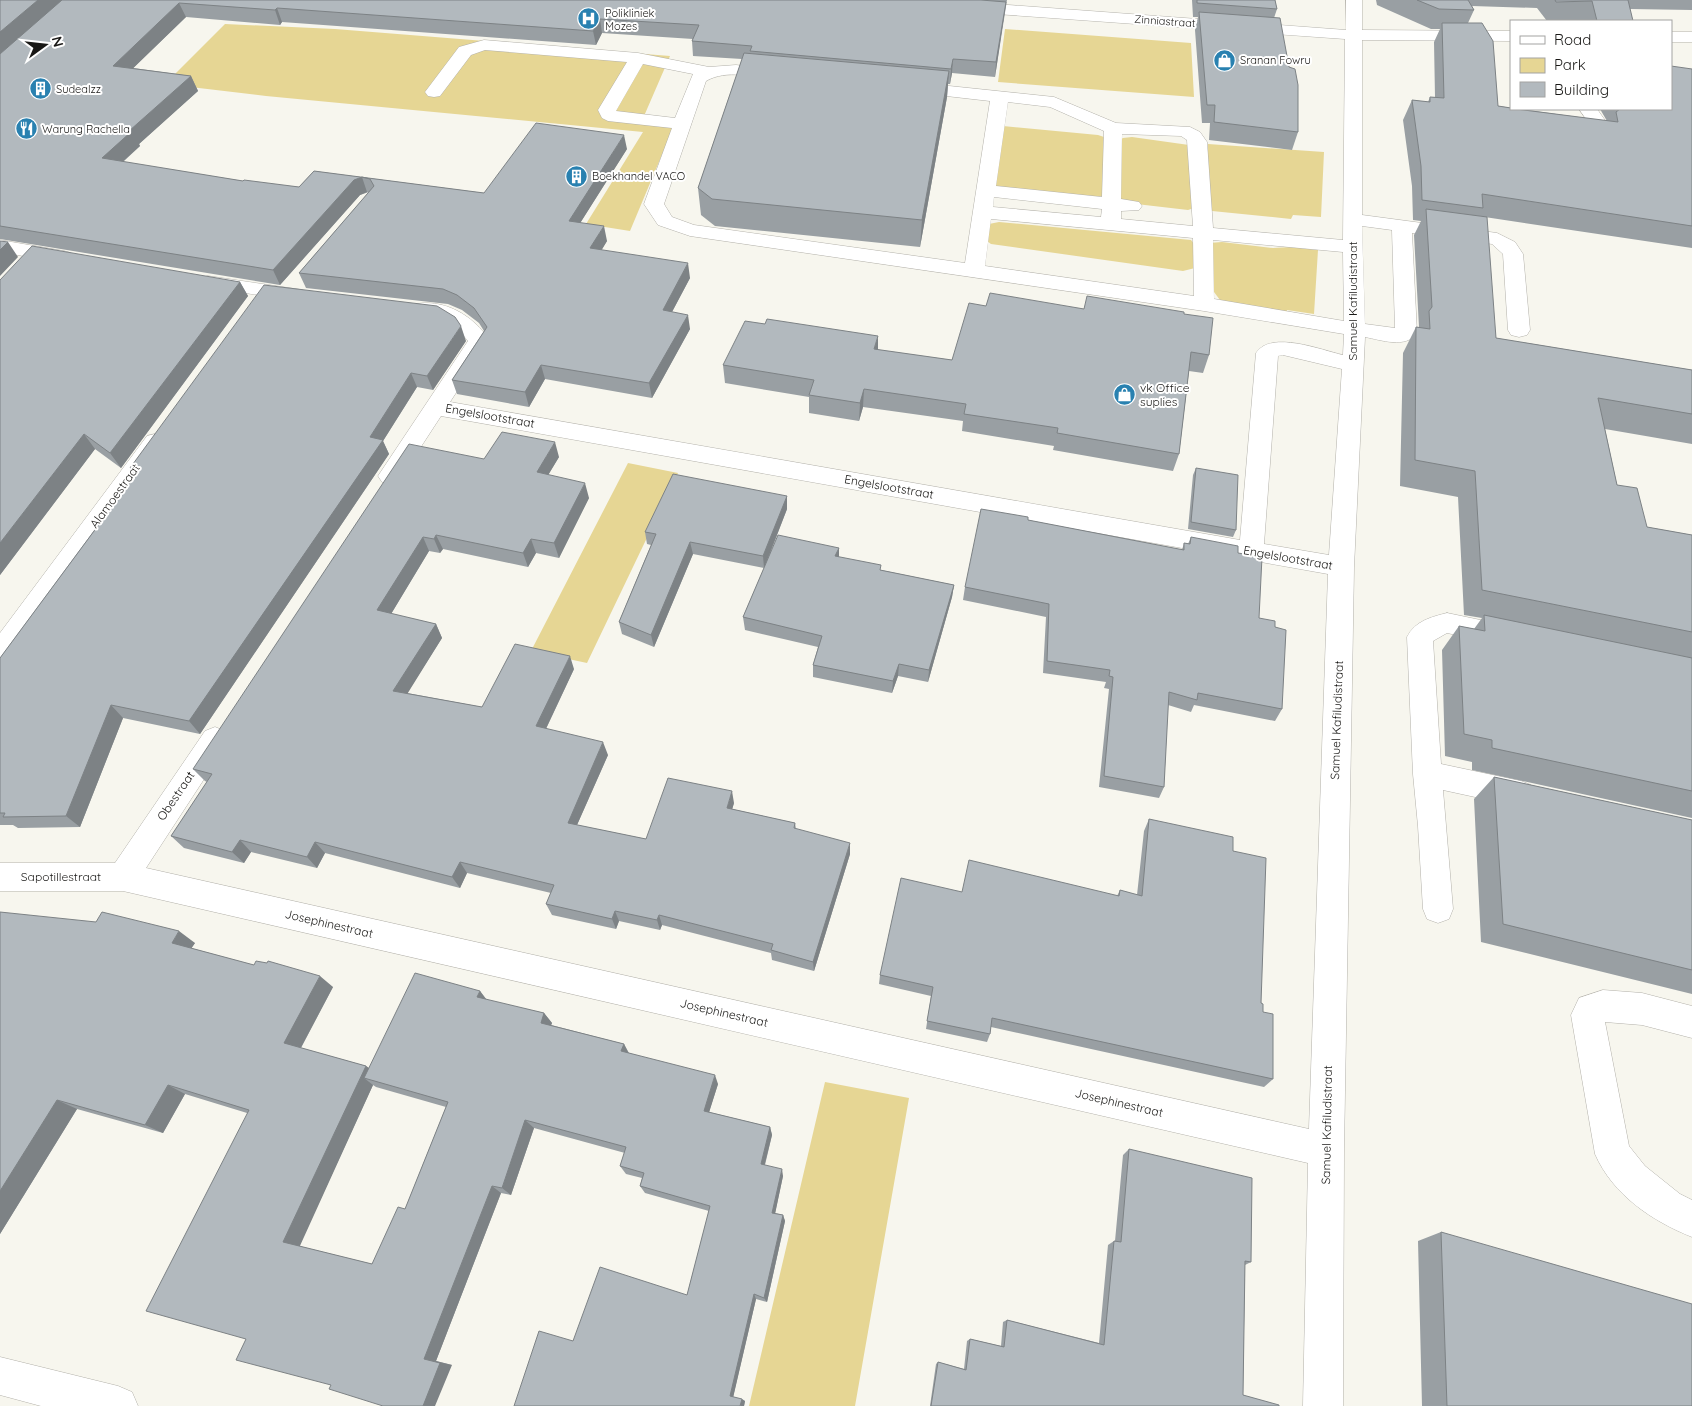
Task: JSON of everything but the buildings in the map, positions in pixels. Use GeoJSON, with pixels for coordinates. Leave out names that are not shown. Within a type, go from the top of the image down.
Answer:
{"type":"FeatureCollection","features":[{"type":"Feature","properties":{"kind":"street","name":"Samuel Kafiludistraat"},"geometry":{"type":"LineString","coordinates":[[1323,1406],[1326,1150],[1341,567],[1355,328],[1347,230],[1354,0]]}},
{"type":"Feature","properties":{"kind":"street","name":"Zinniastraat"},"geometry":{"type":"LineString","coordinates":[[948,5],[1353,35],[1510,36]]}},
{"type":"Feature","properties":{"kind":"street"},"geometry":{"type":"LineString","coordinates":[[1672,37],[1692,37]]}},
{"type":"Feature","properties":{"kind":"street"},"geometry":{"type":"LineString","coordinates":[[434,92],[465,51],[478,46],[638,58],[707,72],[720,70],[797,76]]}},
{"type":"Feature","properties":{"kind":"street"},"geometry":{"type":"LineString","coordinates":[[638,58],[607,110],[608,114],[614,117],[682,124]]}},
{"type":"Feature","properties":{"kind":"street"},"geometry":{"type":"LineString","coordinates":[[707,72],[698,78],[654,204],[665,220],[690,230],[1204,304],[1400,336],[1406,333],[1402,227]]}},
{"type":"Feature","properties":{"kind":"street"},"geometry":{"type":"LineString","coordinates":[[894,85],[1054,102],[1113,128],[1184,131],[1194,136],[1198,142],[1208,219],[1204,304]]}},
{"type":"Feature","properties":{"kind":"street"},"geometry":{"type":"LineString","coordinates":[[974,270],[1000,95]]}},
{"type":"Feature","properties":{"kind":"street"},"geometry":{"type":"LineString","coordinates":[[1589,110],[1600,126]]}},
{"type":"Feature","properties":{"kind":"street"},"geometry":{"type":"LineString","coordinates":[[1112,213],[1113,128]]}},
{"type":"Feature","properties":{"kind":"street"},"geometry":{"type":"LineString","coordinates":[[987,192],[1112,213],[1152,208]]}},
{"type":"Feature","properties":{"kind":"street"},"geometry":{"type":"LineString","coordinates":[[1182,211],[1208,219]]}},
{"type":"Feature","properties":{"kind":"street"},"geometry":{"type":"LineString","coordinates":[[982,212],[1112,213],[1347,230],[1402,227],[1497,239],[1508,246],[1513,254],[1519,330]]}},
{"type":"Feature","properties":{"kind":"street"},"geometry":{"type":"LineString","coordinates":[[0,246],[84,260]]}},
{"type":"Feature","properties":{"kind":"street"},"geometry":{"type":"LineString","coordinates":[[18,272],[37,252]]}},
{"type":"Feature","properties":{"kind":"street"},"geometry":{"type":"LineString","coordinates":[[268,298],[303,275]]}},
{"type":"Feature","properties":{"kind":"street"},"geometry":{"type":"LineString","coordinates":[[189,278],[268,298],[315,297]]}},
{"type":"Feature","properties":{"kind":"street"},"geometry":{"type":"LineString","coordinates":[[376,498],[479,341],[468,325],[448,313],[400,308]]}},
{"type":"Feature","properties":{"kind":"street"},"geometry":{"type":"LineString","coordinates":[[1251,551],[1267,353],[1274,349],[1283,348],[1354,365]]}},
{"type":"Feature","properties":{"kind":"street","name":"Engelslootstraat"},"geometry":{"type":"LineString","coordinates":[[436,407],[1341,567]]}},
{"type":"Feature","properties":{"kind":"street","name":"Alamoestraat"},"geometry":{"type":"LineString","coordinates":[[0,653],[165,428]]}},
{"type":"Feature","properties":{"kind":"street"},"geometry":{"type":"LineString","coordinates":[[1438,909],[1433,826],[1427,774],[1420,637],[1433,627],[1447,623],[1530,640]]}},
{"type":"Feature","properties":{"kind":"street","name":"Obestraat"},"geometry":{"type":"LineString","coordinates":[[123,877],[227,720]]}},
{"type":"Feature","properties":{"kind":"street"},"geometry":{"type":"LineString","coordinates":[[1427,774],[1550,800]]}},
{"type":"Feature","properties":{"kind":"street","name":"Sapotillestraat"},"geometry":{"type":"LineString","coordinates":[[0,877],[123,877]]}},
{"type":"Feature","properties":{"kind":"street","name":"Josephinestraat"},"geometry":{"type":"LineString","coordinates":[[123,877],[1326,1150]]}},
{"type":"Feature","properties":{"kind":"street"},"geometry":{"type":"LineString","coordinates":[[1692,1022],[1620,1004],[1591,1009],[1587,1015],[1613,1154],[1632,1179],[1667,1207],[1692,1219]]}},
{"type":"Feature","properties":{"kind":"street"},"geometry":{"type":"LineString","coordinates":[[0,1376],[118,1406]]}},
{"type":"Feature","properties":{"kind":"green space"},"geometry":{"type":"Polygon","coordinates":[[[225,24],[335,29],[670,56],[641,123],[674,126],[630,231],[586,224],[643,132],[266,96],[165,84],[225,24]]]}},
{"type":"Feature","properties":{"kind":"green space"},"geometry":{"type":"Polygon","coordinates":[[[1005,29],[1191,43],[1194,97],[998,82],[1005,29]]]}},
{"type":"Feature","properties":{"kind":"green space"},"geometry":{"type":"Polygon","coordinates":[[[1003,126],[1104,137],[1102,196],[1092,200],[996,188],[993,180],[1003,126]]]}},
{"type":"Feature","properties":{"kind":"green space"},"geometry":{"type":"Polygon","coordinates":[[[1132,137],[1189,145],[1194,208],[1188,210],[1119,202],[1118,141],[1123,138],[1132,137]]]}},
{"type":"Feature","properties":{"kind":"green space"},"geometry":{"type":"Polygon","coordinates":[[[1208,144],[1324,152],[1321,217],[1293,215],[1291,219],[1212,211],[1206,200],[1208,144]]]}},
{"type":"Feature","properties":{"kind":"green space"},"geometry":{"type":"Polygon","coordinates":[[[999,222],[1191,240],[1195,245],[1195,268],[1183,271],[991,244],[983,238],[989,224],[999,222]]]}},
{"type":"Feature","properties":{"kind":"green space"},"geometry":{"type":"Polygon","coordinates":[[[1222,242],[1273,248],[1292,247],[1318,250],[1314,314],[1287,310],[1286,315],[1223,304],[1208,284],[1209,243],[1222,242]]]}},
{"type":"Feature","properties":{"kind":"green space"},"geometry":{"type":"Polygon","coordinates":[[[628,463],[678,473],[587,663],[531,651],[628,463]]]}},
{"type":"Feature","properties":{"kind":"green space"},"geometry":{"type":"Polygon","coordinates":[[[825,1082],[909,1098],[855,1406],[749,1406],[825,1082]]]}},
{"type":"Feature","properties":{"kind":"place","name":"Polikliniek Mozes"},"geometry":{"type":"Point","coordinates":[589,19]}},
{"type":"Feature","properties":{"kind":"place","name":"Sranan Fowru"},"geometry":{"type":"Point","coordinates":[1224,60]}},
{"type":"Feature","properties":{"kind":"place","name":"Sudealzz"},"geometry":{"type":"Point","coordinates":[40,89]}},
{"type":"Feature","properties":{"kind":"place","name":"Warung Rachella"},"geometry":{"type":"Point","coordinates":[26,129]}},
{"type":"Feature","properties":{"kind":"place","name":"Boekhandel VACO"},"geometry":{"type":"Point","coordinates":[576,176]}},
{"type":"Feature","properties":{"kind":"place","name":"vk Office suplies"},"geometry":{"type":"Point","coordinates":[1124,395]}}]}
